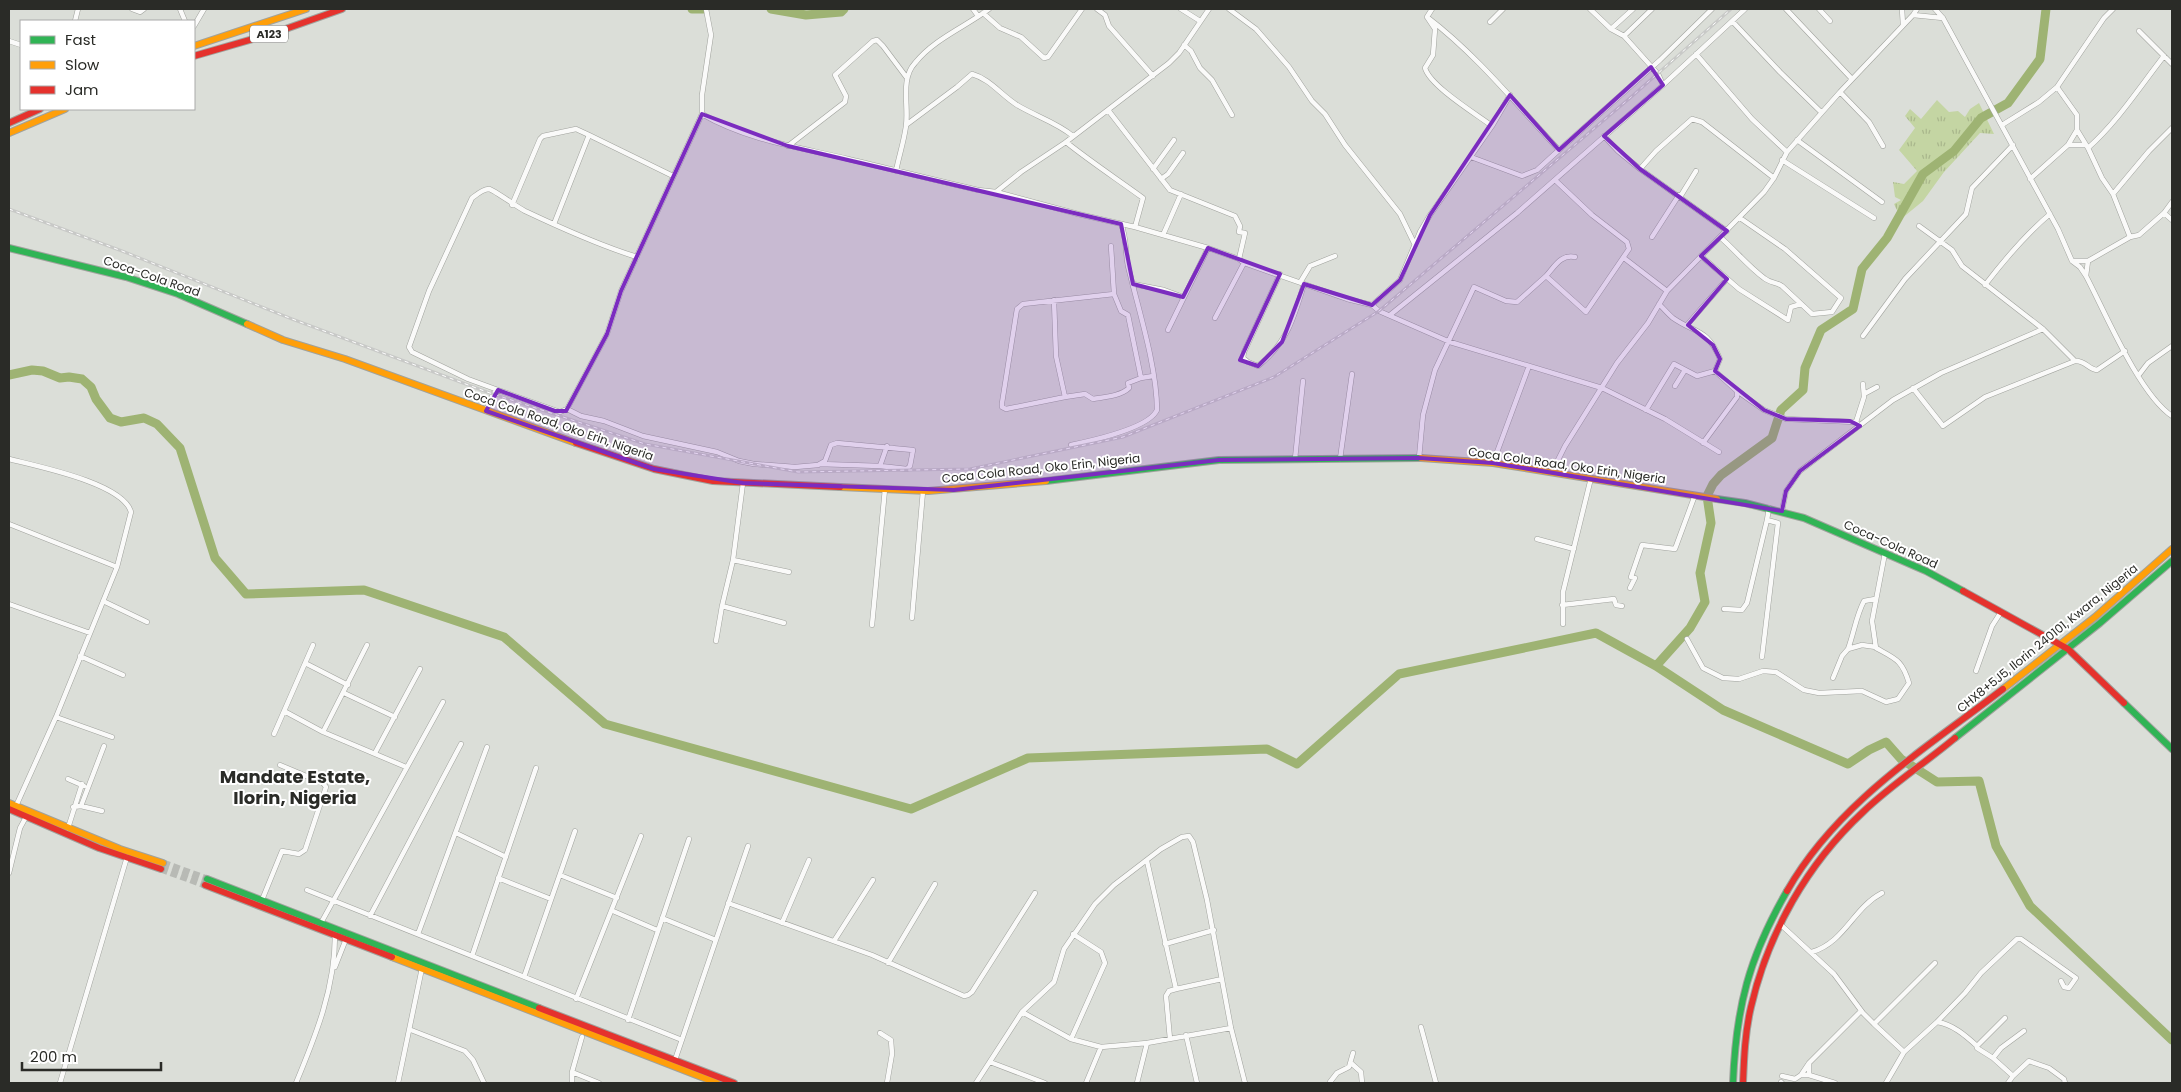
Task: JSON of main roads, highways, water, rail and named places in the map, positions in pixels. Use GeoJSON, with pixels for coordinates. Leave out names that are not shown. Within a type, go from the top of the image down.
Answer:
{"type":"FeatureCollection","features":[{"type":"Feature","properties":{"kind":"main road","name":"A123"},"geometry":{"type":"LineString","coordinates":[[195,46],[306,9]]}},
{"type":"Feature","properties":{"kind":"main road","name":"A123"},"geometry":{"type":"LineString","coordinates":[[195,56],[277,32],[342,9]]}},
{"type":"Feature","properties":{"kind":"main road"},"geometry":{"type":"LineString","coordinates":[[9,122],[38,110]]}},
{"type":"Feature","properties":{"kind":"main road"},"geometry":{"type":"LineString","coordinates":[[9,133],[63,110]]}},
{"type":"Feature","properties":{"kind":"main road","name":"Coca-Cola Road"},"geometry":{"type":"LineString","coordinates":[[9,248],[126,277],[178,294],[283,340]]}},
{"type":"Feature","properties":{"kind":"main road","name":"Coca Cola Road, Oko Erin, Nigeria"},"geometry":{"type":"LineString","coordinates":[[283,340],[354,363],[654,469],[713,481],[923,491],[1021,484],[1219,460],[1419,458],[1493,463],[1698,496]]}},
{"type":"Feature","properties":{"kind":"main road","name":"Coca-Cola Road"},"geometry":{"type":"LineString","coordinates":[[1698,496],[1769,508],[1804,518],[1926,572],[2068,649]]}},
{"type":"Feature","properties":{"kind":"main road","name":"CHX8+5J5, Ilorin 240101, Kwara, Nigeria"},"geometry":{"type":"LineString","coordinates":[[1733,1083],[1735,1045],[1741,1005],[1755,958],[1775,911],[1798,872],[1827,834],[1876,786],[2104,609],[2172,549]]}},
{"type":"Feature","properties":{"kind":"main road","name":"CHX8+5J5, Ilorin 240101, Kwara, Nigeria"},"geometry":{"type":"LineString","coordinates":[[1743,1083],[1745,1050],[1752,1005],[1769,948],[1806,877],[1834,841],[1859,814],[2068,649],[2172,561]]}},
{"type":"Feature","properties":{"kind":"main road"},"geometry":{"type":"LineString","coordinates":[[2068,649],[2172,749]]}},
{"type":"Feature","properties":{"kind":"main road"},"geometry":{"type":"LineString","coordinates":[[9,803],[127,854],[162,866]]}},
{"type":"Feature","properties":{"kind":"main road"},"geometry":{"type":"LineString","coordinates":[[9,809],[99,848],[127,854]]}},
{"type":"Feature","properties":{"kind":"main road"},"geometry":{"type":"LineString","coordinates":[[347,936],[335,935],[206,882],[262,900],[321,923],[347,936],[460,982],[717,1083]]}},
{"type":"Feature","properties":{"kind":"main road"},"geometry":{"type":"LineString","coordinates":[[422,966],[486,986],[734,1083]]}},
{"type":"Feature","properties":{"kind":"waterway"},"geometry":{"type":"LineString","coordinates":[[692,9],[705,9]]}},
{"type":"Feature","properties":{"kind":"waterway"},"geometry":{"type":"LineString","coordinates":[[771,9],[806,15],[841,12],[844,9]]}},
{"type":"Feature","properties":{"kind":"waterway"},"geometry":{"type":"LineString","coordinates":[[1656,666],[1690,628],[1705,602],[1700,573],[1711,523],[1707,496],[1713,484],[1721,475],[1772,438],[1781,410],[1803,390],[1805,368],[1821,330],[1853,309],[1862,269],[1887,238],[1923,174],[1954,151],[1981,118],[2008,103],[2040,59],[2046,9]]}},
{"type":"Feature","properties":{"kind":"waterway"},"geometry":{"type":"LineString","coordinates":[[9,375],[32,370],[43,371],[60,378],[82,379],[91,387],[96,399],[110,418],[121,422],[144,418],[157,424],[180,448],[215,558],[246,594],[364,590],[504,637],[605,724],[911,809],[1028,758],[1267,749],[1297,764],[1399,674],[1596,633],[1656,666],[1723,710],[1848,764],[1869,750],[1886,742],[1901,759],[1937,782],[1979,781],[1996,846],[2030,906],[2172,1040]]}},
{"type":"Feature","properties":{"kind":"tunnel"},"geometry":{"type":"LineString","coordinates":[[163,863],[207,879]]}},
{"type":"Feature","properties":{"kind":"tunnel"},"geometry":{"type":"LineString","coordinates":[[161,869],[205,885]]}},
{"type":"Feature","properties":{"kind":"railway"},"geometry":{"type":"LineString","coordinates":[[9,209],[122,251],[292,319],[487,392],[645,444],[798,472],[970,469],[1123,437],[1274,377],[1379,311],[1630,98],[1731,9]]}},
{"type":"Feature","properties":{"kind":"district","name":"Mandate Estate, Ilorin, Nigeria"},"geometry":{"type":"Point","coordinates":[295,786]}}]}
